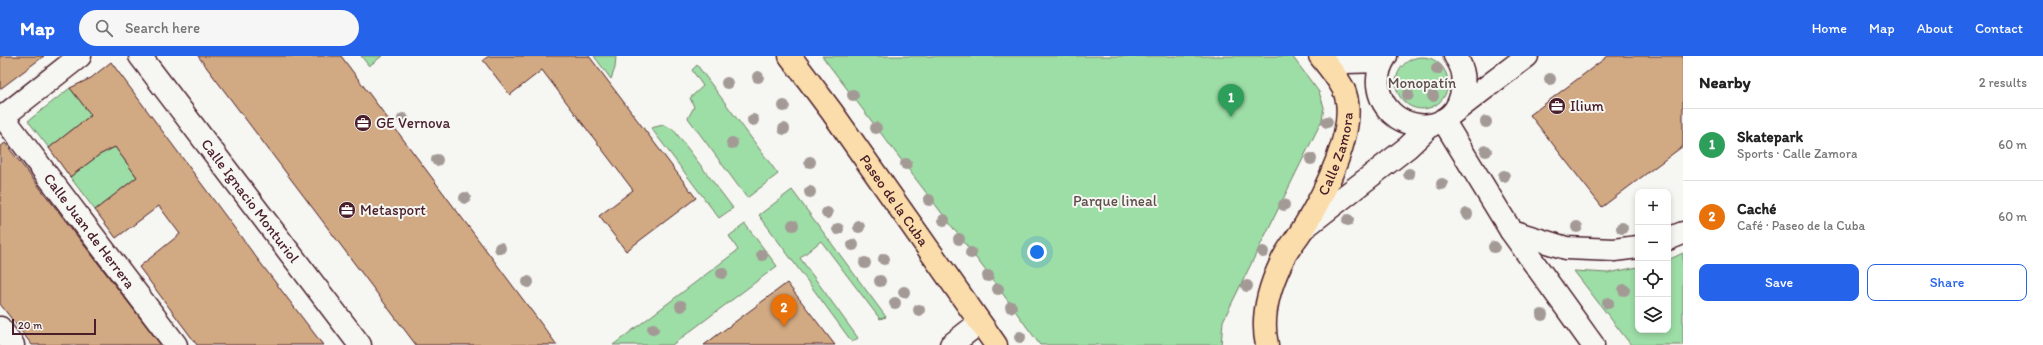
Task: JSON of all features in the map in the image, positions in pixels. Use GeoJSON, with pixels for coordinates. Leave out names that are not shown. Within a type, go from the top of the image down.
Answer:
{"type":"FeatureCollection","features":[{"type":"Feature","properties":{"kind":"main road","name":"Paseo de la Cuba"},"geometry":{"type":"LineString","coordinates":[[790,56],[944,268],[979,323],[996,345]]}},
{"type":"Feature","properties":{"kind":"main road","name":"Calle Zamora"},"geometry":{"type":"LineString","coordinates":[[1266,345],[1264,332],[1268,297],[1281,262],[1303,229],[1345,139],[1348,114],[1343,89],[1320,56]]}},
{"type":"Feature","properties":{"kind":"street"},"geometry":{"type":"LineString","coordinates":[[2,118],[80,56]]}},
{"type":"Feature","properties":{"kind":"street","name":"Calle Ignacio Monturiol"},"geometry":{"type":"LineString","coordinates":[[140,56],[360,345]]}},
{"type":"Feature","properties":{"kind":"street"},"geometry":{"type":"LineString","coordinates":[[1331,56],[1346,62],[1384,59],[1378,76],[1380,96],[1387,109],[1405,122],[1441,120],[1527,56]]}},
{"type":"Feature","properties":{"kind":"street"},"geometry":{"type":"LineString","coordinates":[[1441,120],[1460,101],[1465,82],[1462,67],[1455,56]]}},
{"type":"Feature","properties":{"kind":"street","name":"Calle Juan de Herrera"},"geometry":{"type":"LineString","coordinates":[[2,118],[176,345]]}},
{"type":"Feature","properties":{"kind":"street"},"geometry":{"type":"LineString","coordinates":[[1441,120],[1511,231],[1593,345]]}},
{"type":"Feature","properties":{"kind":"street","name":"Calle Zamora"},"geometry":{"type":"LineString","coordinates":[[1303,229],[1408,148],[1441,120]]}},
{"type":"Feature","properties":{"kind":"street"},"geometry":{"type":"LineString","coordinates":[[1511,231],[1566,248],[1614,250],[1635,247]]}},
{"type":"Feature","properties":{"kind":"street"},"geometry":{"type":"LineString","coordinates":[[1671,238],[1683,233]]}},
{"type":"Feature","properties":{"kind":"street"},"geometry":{"type":"LineString","coordinates":[[951,345],[979,323]]}},
{"type":"Feature","properties":{"kind":"street"},"geometry":{"type":"LineString","coordinates":[[0,328],[13,345]]}},
{"type":"Feature","properties":{"kind":"green space"},"geometry":{"type":"Polygon","coordinates":[[[361,56],[382,56],[369,66],[361,56]]]}},
{"type":"Feature","properties":{"kind":"green space"},"geometry":{"type":"Polygon","coordinates":[[[594,56],[616,56],[615,68],[611,79],[594,56]]]}},
{"type":"Feature","properties":{"kind":"green space","name":"Parque lineal"},"geometry":{"type":"Polygon","coordinates":[[[822,56],[1292,56],[1319,92],[1324,107],[1322,120],[1223,321],[1221,345],[1040,345],[992,279],[822,56]]]}},
{"type":"Feature","properties":{"kind":"green space","name":"Monopatín"},"geometry":{"type":"Polygon","coordinates":[[[1422,57],[1432,59],[1440,65],[1446,73],[1448,83],[1446,93],[1440,101],[1432,107],[1422,109],[1412,107],[1404,101],[1398,93],[1396,83],[1398,73],[1404,65],[1412,59],[1422,57]]]}},
{"type":"Feature","properties":{"kind":"green space"},"geometry":{"type":"Polygon","coordinates":[[[697,65],[778,174],[747,198],[688,118],[694,107],[690,98],[703,86],[692,70],[697,65]]]}},
{"type":"Feature","properties":{"kind":"green space"},"geometry":{"type":"Polygon","coordinates":[[[70,88],[91,115],[49,148],[28,121],[70,88]]]}},
{"type":"Feature","properties":{"kind":"green space"},"geometry":{"type":"Polygon","coordinates":[[[663,125],[673,129],[733,208],[719,218],[651,128],[663,125]]]}},
{"type":"Feature","properties":{"kind":"green space"},"geometry":{"type":"Polygon","coordinates":[[[115,147],[137,177],[95,210],[70,177],[99,155],[115,147]]]}},
{"type":"Feature","properties":{"kind":"green space"},"geometry":{"type":"Polygon","coordinates":[[[792,190],[886,317],[880,319],[821,241],[800,258],[858,338],[852,342],[759,215],[792,190]]]}},
{"type":"Feature","properties":{"kind":"green space"},"geometry":{"type":"Polygon","coordinates":[[[745,224],[777,266],[672,345],[613,345],[738,250],[729,236],[745,224]]]}},
{"type":"Feature","properties":{"kind":"green space"},"geometry":{"type":"Polygon","coordinates":[[[1683,253],[1683,345],[1631,345],[1574,271],[1608,273],[1635,268],[1635,333],[1671,333],[1671,259],[1683,253]]]}},
{"type":"Feature","properties":{"kind":"building"},"geometry":{"type":"Polygon","coordinates":[[[0,56],[44,56],[0,89],[0,56]]]}},
{"type":"Feature","properties":{"kind":"building"},"geometry":{"type":"Polygon","coordinates":[[[198,56],[341,56],[557,345],[416,345],[198,56]]]}},
{"type":"Feature","properties":{"kind":"building"},"geometry":{"type":"Polygon","coordinates":[[[489,56],[589,56],[696,198],[626,251],[599,216],[633,190],[542,70],[510,95],[483,60],[489,56]]]}},
{"type":"Feature","properties":{"kind":"building"},"geometry":{"type":"Polygon","coordinates":[[[1608,56],[1683,56],[1683,146],[1602,207],[1530,115],[1608,56]]]}},
{"type":"Feature","properties":{"kind":"building"},"geometry":{"type":"Polygon","coordinates":[[[111,62],[323,345],[197,345],[139,267],[180,234],[159,206],[116,238],[95,210],[137,177],[115,147],[99,155],[70,177],[49,148],[91,115],[70,88],[91,78],[111,62]]]}},
{"type":"Feature","properties":{"kind":"building"},"geometry":{"type":"Polygon","coordinates":[[[5,143],[161,345],[32,345],[0,304],[0,147],[5,143]]]}},
{"type":"Feature","properties":{"kind":"building"},"geometry":{"type":"Polygon","coordinates":[[[787,283],[835,345],[704,345],[787,283]]]}},
{"type":"Feature","properties":{"kind":"place","name":"Ilium"},"geometry":{"type":"Point","coordinates":[1557,106]}},
{"type":"Feature","properties":{"kind":"place","name":"Skatepark"},"geometry":{"type":"Point","coordinates":[1231,117]}},
{"type":"Feature","properties":{"kind":"place","name":"GE Vernova"},"geometry":{"type":"Point","coordinates":[363,123]}},
{"type":"Feature","properties":{"kind":"place","name":"Metasport"},"geometry":{"type":"Point","coordinates":[347,210]}},
{"type":"Feature","properties":{"kind":"place","name":"Caché"},"geometry":{"type":"Point","coordinates":[784,327]}}]}
